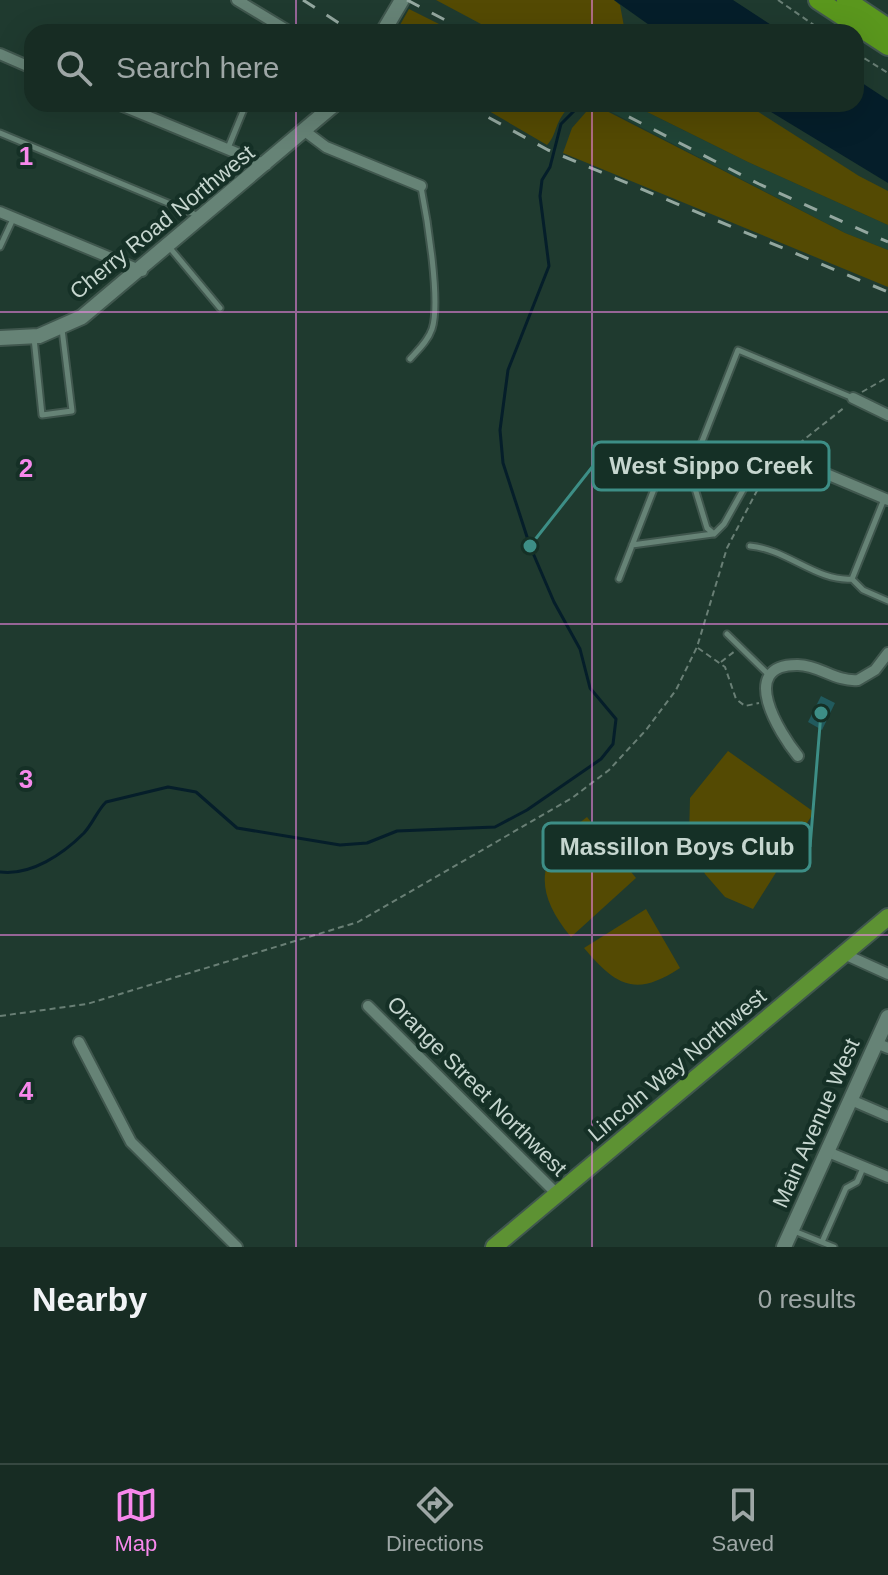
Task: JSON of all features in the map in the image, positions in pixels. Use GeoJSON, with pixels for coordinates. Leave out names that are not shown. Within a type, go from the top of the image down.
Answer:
{"type":"FeatureCollection","features":[{"type":"Feature","properties":{"kind":"highway"},"geometry":{"type":"LineString","coordinates":[[818,0],[855,24]]}},
{"type":"Feature","properties":{"kind":"highway"},"geometry":{"type":"LineString","coordinates":[[846,0],[888,28]]}},
{"type":"Feature","properties":{"kind":"highway"},"geometry":{"type":"LineString","coordinates":[[864,30],[888,46]]}},
{"type":"Feature","properties":{"kind":"main road","name":"Lincoln Way Northwest"},"geometry":{"type":"LineString","coordinates":[[494,1247],[888,917]]}},
{"type":"Feature","properties":{"kind":"street"},"geometry":{"type":"LineString","coordinates":[[237,0],[274,24]]}},
{"type":"Feature","properties":{"kind":"street"},"geometry":{"type":"LineString","coordinates":[[388,24],[402,0]]}},
{"type":"Feature","properties":{"kind":"street"},"geometry":{"type":"LineString","coordinates":[[0,54],[24,64]]}},
{"type":"Feature","properties":{"kind":"street"},"geometry":{"type":"LineString","coordinates":[[138,112],[266,165]]}},
{"type":"Feature","properties":{"kind":"street","name":"Cherry Road Northwest"},"geometry":{"type":"LineString","coordinates":[[0,338],[34,337],[62,328],[99,305],[327,112]]}},
{"type":"Feature","properties":{"kind":"street"},"geometry":{"type":"LineString","coordinates":[[306,132],[326,147],[421,186]]}},
{"type":"Feature","properties":{"kind":"street"},"geometry":{"type":"LineString","coordinates":[[0,212],[142,271]]}},
{"type":"Feature","properties":{"kind":"street"},"geometry":{"type":"LineString","coordinates":[[853,398],[888,415]]}},
{"type":"Feature","properties":{"kind":"street"},"geometry":{"type":"LineString","coordinates":[[798,462],[886,500]]}},
{"type":"Feature","properties":{"kind":"street"},"geometry":{"type":"LineString","coordinates":[[798,756],[776,727],[766,701],[771,677],[783,667],[797,664],[858,680],[875,670],[888,653]]}},
{"type":"Feature","properties":{"kind":"street"},"geometry":{"type":"LineString","coordinates":[[844,954],[888,974]]}},
{"type":"Feature","properties":{"kind":"street","name":"Orange Street Northwest"},"geometry":{"type":"LineString","coordinates":[[368,1006],[557,1194]]}},
{"type":"Feature","properties":{"kind":"street","name":"Main Avenue West"},"geometry":{"type":"LineString","coordinates":[[784,1247],[851,1100],[882,1046],[888,1017]]}},
{"type":"Feature","properties":{"kind":"street"},"geometry":{"type":"LineString","coordinates":[[79,1042],[131,1142],[237,1247]]}},
{"type":"Feature","properties":{"kind":"street"},"geometry":{"type":"LineString","coordinates":[[851,1100],[888,1116]]}},
{"type":"Feature","properties":{"kind":"street"},"geometry":{"type":"LineString","coordinates":[[828,1152],[888,1177]]}},
{"type":"Feature","properties":{"kind":"lane"},"geometry":{"type":"LineString","coordinates":[[228,149],[243,112]]}},
{"type":"Feature","properties":{"kind":"lane"},"geometry":{"type":"LineString","coordinates":[[0,133],[204,218]]}},
{"type":"Feature","properties":{"kind":"lane"},"geometry":{"type":"LineString","coordinates":[[410,359],[432,329],[434,311],[427,220],[421,186]]}},
{"type":"Feature","properties":{"kind":"lane"},"geometry":{"type":"LineString","coordinates":[[0,247],[14,218]]}},
{"type":"Feature","properties":{"kind":"lane"},"geometry":{"type":"LineString","coordinates":[[169,247],[220,308]]}},
{"type":"Feature","properties":{"kind":"lane"},"geometry":{"type":"LineString","coordinates":[[34,337],[42,415],[72,411],[62,328]]}},
{"type":"Feature","properties":{"kind":"lane"},"geometry":{"type":"LineString","coordinates":[[714,534],[707,528],[690,472],[738,350],[853,398]]}},
{"type":"Feature","properties":{"kind":"lane"},"geometry":{"type":"LineString","coordinates":[[632,545],[714,534],[724,524],[747,483],[774,451],[798,462]]}},
{"type":"Feature","properties":{"kind":"lane"},"geometry":{"type":"LineString","coordinates":[[619,579],[661,471],[690,472]]}},
{"type":"Feature","properties":{"kind":"lane"},"geometry":{"type":"LineString","coordinates":[[852,579],[886,500]]}},
{"type":"Feature","properties":{"kind":"lane"},"geometry":{"type":"LineString","coordinates":[[750,546],[783,553],[837,579],[852,579],[863,590],[888,601]]}},
{"type":"Feature","properties":{"kind":"lane"},"geometry":{"type":"LineString","coordinates":[[727,634],[771,677]]}},
{"type":"Feature","properties":{"kind":"lane"},"geometry":{"type":"LineString","coordinates":[[822,1242],[846,1188],[857,1182],[863,1166]]}},
{"type":"Feature","properties":{"kind":"lane"},"geometry":{"type":"LineString","coordinates":[[792,1230],[834,1247]]}},
{"type":"Feature","properties":{"kind":"path"},"geometry":{"type":"LineString","coordinates":[[778,0],[812,24]]}},
{"type":"Feature","properties":{"kind":"path"},"geometry":{"type":"LineString","coordinates":[[864,58],[888,73]]}},
{"type":"Feature","properties":{"kind":"path"},"geometry":{"type":"LineString","coordinates":[[0,1016],[87,1004],[358,922],[572,798],[609,770],[646,730],[676,690],[697,647],[727,548],[761,483],[784,457],[827,424],[853,398],[876,381],[888,377]]}},
{"type":"Feature","properties":{"kind":"path"},"geometry":{"type":"LineString","coordinates":[[720,663],[739,645]]}},
{"type":"Feature","properties":{"kind":"path"},"geometry":{"type":"LineString","coordinates":[[697,647],[720,663],[736,699],[745,706],[766,701]]}},
{"type":"Feature","properties":{"kind":"shaded area"},"geometry":{"type":"Polygon","coordinates":[[[436,0],[614,0],[620,5],[624,24],[481,24],[436,0]]]}},
{"type":"Feature","properties":{"kind":"shaded area"},"geometry":{"type":"Polygon","coordinates":[[[409,9],[439,24],[401,24],[409,9]]]}},
{"type":"Feature","properties":{"kind":"shaded area"},"geometry":{"type":"Polygon","coordinates":[[[491,112],[565,112],[547,145],[491,112]]]}},
{"type":"Feature","properties":{"kind":"shaded area"},"geometry":{"type":"Polygon","coordinates":[[[586,112],[609,112],[845,233],[888,250],[888,287],[563,153],[572,128],[586,112]]]}},
{"type":"Feature","properties":{"kind":"shaded area"},"geometry":{"type":"Polygon","coordinates":[[[611,112],[647,112],[748,162],[888,225],[888,250],[845,233],[611,112]]]}},
{"type":"Feature","properties":{"kind":"shaded area"},"geometry":{"type":"Polygon","coordinates":[[[647,112],[759,112],[888,191],[888,225],[748,162],[647,112]]]}},
{"type":"Feature","properties":{"kind":"shaded area"},"geometry":{"type":"Polygon","coordinates":[[[728,751],[814,812],[753,909],[725,897],[705,874],[689,838],[690,798],[728,751]]]}},
{"type":"Feature","properties":{"kind":"shaded area"},"geometry":{"type":"Polygon","coordinates":[[[587,817],[636,878],[571,937],[550,903],[545,888],[545,873],[558,845],[587,817]]]}},
{"type":"Feature","properties":{"kind":"shaded area"},"geometry":{"type":"Polygon","coordinates":[[[646,909],[680,968],[651,983],[628,984],[607,972],[584,948],[646,909]]]}},
{"type":"Feature","properties":{"kind":"water"},"geometry":{"type":"Polygon","coordinates":[[[614,0],[733,0],[770,24],[648,24],[614,0]]]}},
{"type":"Feature","properties":{"kind":"water"},"geometry":{"type":"Polygon","coordinates":[[[864,84],[888,100],[888,183],[771,112],[864,112],[864,84]]]}},
{"type":"Feature","properties":{"kind":"building"},"geometry":{"type":"Polygon","coordinates":[[[821,696],[835,703],[822,730],[808,722],[821,696]]]}},
{"type":"Feature","properties":{"kind":"waterway"},"geometry":{"type":"LineString","coordinates":[[0,872],[23,871],[56,856],[84,833],[106,802],[168,787],[196,792],[237,828],[340,845],[367,843],[397,831],[495,827],[527,810],[601,759],[613,744],[616,719],[590,688],[580,649],[554,602],[530,546],[503,463],[500,430],[508,370],[549,266],[540,196],[542,180],[550,167],[561,124],[573,112]]}},
{"type":"Feature","properties":{"kind":"railway"},"geometry":{"type":"LineString","coordinates":[[303,0],[340,24]]}},
{"type":"Feature","properties":{"kind":"railway"},"geometry":{"type":"LineString","coordinates":[[407,0],[453,24]]}},
{"type":"Feature","properties":{"kind":"railway"},"geometry":{"type":"LineString","coordinates":[[479,112],[548,150],[888,292]]}},
{"type":"Feature","properties":{"kind":"railway"},"geometry":{"type":"LineString","coordinates":[[620,112],[759,184],[888,242]]}},
{"type":"Feature","properties":{"kind":"place","name":"West Sippo Creek"},"geometry":{"type":"Point","coordinates":[530,546]}},
{"type":"Feature","properties":{"kind":"place","name":"Massillon Boys Club"},"geometry":{"type":"Point","coordinates":[821,713]}}]}
